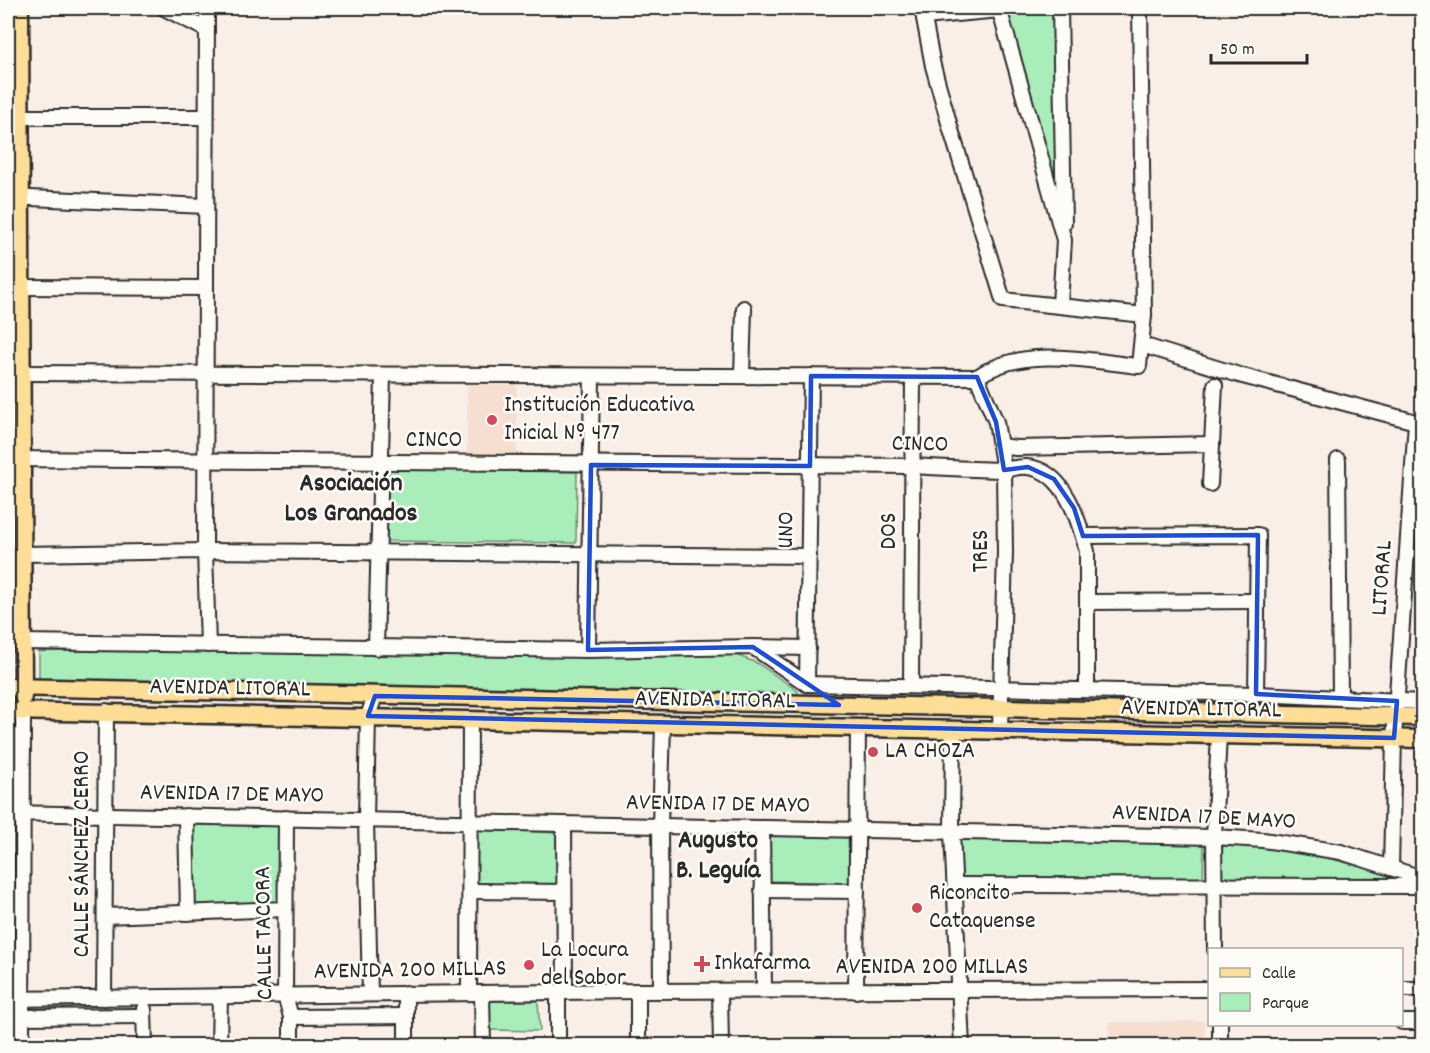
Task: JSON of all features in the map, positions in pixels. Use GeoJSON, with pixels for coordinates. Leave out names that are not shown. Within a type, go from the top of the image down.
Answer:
{"type":"FeatureCollection","features":[{"type":"Feature","properties":{"kind":"main road"},"geometry":{"type":"LineString","coordinates":[[15,710],[15,687],[23,642],[23,554],[15,459],[22,373],[21,287],[14,197],[20,117],[20,8]]}},
{"type":"Feature","properties":{"kind":"main road","name":"AVENIDA LITORAL"},"geometry":{"type":"LineString","coordinates":[[15,687],[1000,708],[1396,709],[1422,717]]}},
{"type":"Feature","properties":{"kind":"main road","name":"AVENIDA LITORAL"},"geometry":{"type":"LineString","coordinates":[[15,710],[1422,739]]}},
{"type":"Feature","properties":{"kind":"street"},"geometry":{"type":"LineString","coordinates":[[164,8],[207,30]]}},
{"type":"Feature","properties":{"kind":"street"},"geometry":{"type":"LineString","coordinates":[[207,8],[205,551],[208,645]]}},
{"type":"Feature","properties":{"kind":"street"},"geometry":{"type":"LineString","coordinates":[[1060,8],[1064,240],[1060,305]]}},
{"type":"Feature","properties":{"kind":"street"},"geometry":{"type":"LineString","coordinates":[[22,373],[977,377],[999,365],[1052,358],[1139,366],[1144,315],[1140,8]]}},
{"type":"Feature","properties":{"kind":"street"},"geometry":{"type":"LineString","coordinates":[[1064,240],[1000,9],[923,12],[951,130],[1003,300],[1144,315]]}},
{"type":"Feature","properties":{"kind":"street"},"geometry":{"type":"LineString","coordinates":[[20,117],[205,117]]}},
{"type":"Feature","properties":{"kind":"street"},"geometry":{"type":"LineString","coordinates":[[14,197],[206,206]]}},
{"type":"Feature","properties":{"kind":"street"},"geometry":{"type":"LineString","coordinates":[[21,287],[206,288]]}},
{"type":"Feature","properties":{"kind":"street"},"geometry":{"type":"LineString","coordinates":[[742,375],[744,308]]}},
{"type":"Feature","properties":{"kind":"street","name":"LITORAL"},"geometry":{"type":"LineString","coordinates":[[1142,345],[1239,375],[1416,422],[1419,441],[1394,738],[1391,868]]}},
{"type":"Feature","properties":{"kind":"street"},"geometry":{"type":"LineString","coordinates":[[376,648],[383,376]]}},
{"type":"Feature","properties":{"kind":"street"},"geometry":{"type":"LineString","coordinates":[[588,650],[592,376]]}},
{"type":"Feature","properties":{"kind":"street","name":"UNO"},"geometry":{"type":"LineString","coordinates":[[807,684],[811,376]]}},
{"type":"Feature","properties":{"kind":"street","name":"DOS"},"geometry":{"type":"LineString","coordinates":[[911,686],[913,377]]}},
{"type":"Feature","properties":{"kind":"street","name":"TRES"},"geometry":{"type":"LineString","coordinates":[[977,377],[996,422],[1004,470],[1005,552],[1000,730]]}},
{"type":"Feature","properties":{"kind":"street"},"geometry":{"type":"LineString","coordinates":[[1210,484],[1215,385]]}},
{"type":"Feature","properties":{"kind":"street"},"geometry":{"type":"LineString","coordinates":[[1001,446],[1212,444]]}},
{"type":"Feature","properties":{"kind":"street","name":"CINCO"},"geometry":{"type":"LineString","coordinates":[[15,459],[206,463],[912,466],[1004,470],[1028,467],[1054,479],[1074,508],[1083,536],[1087,552],[1087,690]]}},
{"type":"Feature","properties":{"kind":"street"},"geometry":{"type":"LineString","coordinates":[[1338,460],[1340,698]]}},
{"type":"Feature","properties":{"kind":"street"},"geometry":{"type":"LineString","coordinates":[[1083,536],[1258,535],[1256,694]]}},
{"type":"Feature","properties":{"kind":"street"},"geometry":{"type":"LineString","coordinates":[[23,554],[205,551],[589,556],[809,556]]}},
{"type":"Feature","properties":{"kind":"street"},"geometry":{"type":"LineString","coordinates":[[1087,602],[1257,601]]}},
{"type":"Feature","properties":{"kind":"street","name":"AVENIDA LITORAL"},"geometry":{"type":"LineString","coordinates":[[23,642],[588,650],[753,647],[807,684],[1256,694],[1340,698],[1396,709],[1422,702]]}},
{"type":"Feature","properties":{"kind":"street"},"geometry":{"type":"LineString","coordinates":[[753,647],[808,648]]}},
{"type":"Feature","properties":{"kind":"street"},"geometry":{"type":"LineString","coordinates":[[370,994],[366,820],[368,716],[375,696]]}},
{"type":"Feature","properties":{"kind":"street"},"geometry":{"type":"LineString","coordinates":[[15,710],[23,813],[22,1046]]}},
{"type":"Feature","properties":{"kind":"street","name":"CALLE SÁNCHEZ CERRO"},"geometry":{"type":"LineString","coordinates":[[104,998],[106,711]]}},
{"type":"Feature","properties":{"kind":"street"},"geometry":{"type":"LineString","coordinates":[[470,719],[470,891],[476,993],[483,1046]]}},
{"type":"Feature","properties":{"kind":"street"},"geometry":{"type":"LineString","coordinates":[[661,991],[660,826],[663,724]]}},
{"type":"Feature","properties":{"kind":"street"},"geometry":{"type":"LineString","coordinates":[[856,991],[858,727]]}},
{"type":"Feature","properties":{"kind":"street"},"geometry":{"type":"LineString","coordinates":[[953,730],[952,832],[962,1046]]}},
{"type":"Feature","properties":{"kind":"street"},"geometry":{"type":"LineString","coordinates":[[1215,948],[1214,837],[1219,734]]}},
{"type":"Feature","properties":{"kind":"street","name":"AVENIDA 17 DE MAYO"},"geometry":{"type":"LineString","coordinates":[[8,813],[1214,837],[1301,844],[1341,852],[1422,878]]}},
{"type":"Feature","properties":{"kind":"street"},"geometry":{"type":"LineString","coordinates":[[186,816],[188,913]]}},
{"type":"Feature","properties":{"kind":"street","name":"CALLE TACORA"},"geometry":{"type":"LineString","coordinates":[[286,818],[285,995],[291,1017],[291,1046]]}},
{"type":"Feature","properties":{"kind":"street"},"geometry":{"type":"LineString","coordinates":[[558,1046],[564,892],[564,824]]}},
{"type":"Feature","properties":{"kind":"street"},"geometry":{"type":"LineString","coordinates":[[762,828],[764,990]]}},
{"type":"Feature","properties":{"kind":"street"},"geometry":{"type":"LineString","coordinates":[[955,885],[1422,886]]}},
{"type":"Feature","properties":{"kind":"street"},"geometry":{"type":"LineString","coordinates":[[762,890],[857,891]]}},
{"type":"Feature","properties":{"kind":"street"},"geometry":{"type":"LineString","coordinates":[[470,891],[564,892]]}},
{"type":"Feature","properties":{"kind":"street"},"geometry":{"type":"LineString","coordinates":[[105,916],[285,909]]}},
{"type":"Feature","properties":{"kind":"street","name":"AVENIDA 200 MILLAS"},"geometry":{"type":"LineString","coordinates":[[8,999],[638,991],[1208,989]]}},
{"type":"Feature","properties":{"kind":"street"},"geometry":{"type":"LineString","coordinates":[[1403,989],[1422,989]]}},
{"type":"Feature","properties":{"kind":"street"},"geometry":{"type":"LineString","coordinates":[[638,991],[638,1046]]}},
{"type":"Feature","properties":{"kind":"street"},"geometry":{"type":"LineString","coordinates":[[720,992],[721,1046]]}},
{"type":"Feature","properties":{"kind":"street"},"geometry":{"type":"LineString","coordinates":[[406,993],[406,1046]]}},
{"type":"Feature","properties":{"kind":"street"},"geometry":{"type":"LineString","coordinates":[[219,1046],[220,996]]}},
{"type":"Feature","properties":{"kind":"street"},"geometry":{"type":"LineString","coordinates":[[144,997],[145,1046]]}},
{"type":"Feature","properties":{"kind":"street"},"geometry":{"type":"LineString","coordinates":[[22,1017],[144,1016]]}},
{"type":"Feature","properties":{"kind":"street"},"geometry":{"type":"LineString","coordinates":[[291,1017],[406,1016]]}},
{"type":"Feature","properties":{"kind":"street"},"geometry":{"type":"LineString","coordinates":[[1403,1023],[1422,1022]]}},
{"type":"Feature","properties":{"kind":"street"},"geometry":{"type":"LineString","coordinates":[[1220,1026],[1220,1046]]}},
{"type":"Feature","properties":{"kind":"highlighted area"},"geometry":{"type":"Polygon","coordinates":[[[811,376],[977,377],[996,422],[1004,470],[1028,467],[1054,479],[1074,508],[1083,536],[1258,535],[1256,694],[1397,701],[1394,738],[368,716],[375,696],[839,705],[753,647],[588,650],[591,465],[810,466],[811,376]]]}},
{"type":"Feature","properties":{"kind":"shaded area","name":"Institución Educativa Inicial Nº 477"},"geometry":{"type":"Polygon","coordinates":[[[467,385],[517,385],[517,454],[467,454],[467,385]]]}},
{"type":"Feature","properties":{"kind":"shaded area"},"geometry":{"type":"Polygon","coordinates":[[[1205,1021],[1205,1045],[1108,1045],[1109,1022],[1205,1021]]]}},
{"type":"Feature","properties":{"kind":"green space"},"geometry":{"type":"Polygon","coordinates":[[[1006,8],[1053,8],[1060,162],[1059,193],[1046,161],[1006,8]]]}},
{"type":"Feature","properties":{"kind":"green space"},"geometry":{"type":"Polygon","coordinates":[[[387,468],[577,472],[576,543],[386,541],[387,468]]]}},
{"type":"Feature","properties":{"kind":"green space"},"geometry":{"type":"Polygon","coordinates":[[[39,651],[736,655],[757,663],[798,691],[797,696],[39,681],[39,651]]]}},
{"type":"Feature","properties":{"kind":"green space"},"geometry":{"type":"Polygon","coordinates":[[[12,723],[18,725],[17,795],[14,796],[10,791],[9,732],[12,723]]]}},
{"type":"Feature","properties":{"kind":"green space"},"geometry":{"type":"Polygon","coordinates":[[[13,823],[17,825],[17,981],[14,986],[10,981],[10,825],[13,823]]]}},
{"type":"Feature","properties":{"kind":"green space"},"geometry":{"type":"Polygon","coordinates":[[[193,825],[278,826],[279,905],[193,904],[193,825]]]}},
{"type":"Feature","properties":{"kind":"green space"},"geometry":{"type":"Polygon","coordinates":[[[476,828],[557,833],[558,885],[477,883],[476,828]]]}},
{"type":"Feature","properties":{"kind":"green space"},"geometry":{"type":"Polygon","coordinates":[[[767,833],[848,835],[850,883],[768,881],[767,833]]]}},
{"type":"Feature","properties":{"kind":"green space"},"geometry":{"type":"Polygon","coordinates":[[[960,837],[1204,841],[1203,881],[962,878],[960,837]]]}},
{"type":"Feature","properties":{"kind":"green space"},"geometry":{"type":"Polygon","coordinates":[[[1225,845],[1287,847],[1388,874],[1388,879],[1221,882],[1221,849],[1225,845]]]}},
{"type":"Feature","properties":{"kind":"green space"},"geometry":{"type":"Polygon","coordinates":[[[485,1001],[538,1001],[540,1031],[486,1030],[485,1001]]]}},
{"type":"Feature","properties":{"kind":"place","name":"Institución Educativa Inicial Nº 477"},"geometry":{"type":"Point","coordinates":[492,420]}},
{"type":"Feature","properties":{"kind":"place","name":"LA CHOZA"},"geometry":{"type":"Point","coordinates":[873,752]}},
{"type":"Feature","properties":{"kind":"place","name":"Riconcito Cataquense"},"geometry":{"type":"Point","coordinates":[917,908]}},
{"type":"Feature","properties":{"kind":"place","name":"Inkafarma"},"geometry":{"type":"Point","coordinates":[702,964]}},
{"type":"Feature","properties":{"kind":"place","name":"La Locura del Sabor"},"geometry":{"type":"Point","coordinates":[529,965]}},
{"type":"Feature","properties":{"kind":"district","name":"Asociación Los Granados"},"geometry":{"type":"Point","coordinates":[351,499]}},
{"type":"Feature","properties":{"kind":"district","name":"Augusto B. Leguía"},"geometry":{"type":"Point","coordinates":[718,856]}}]}
